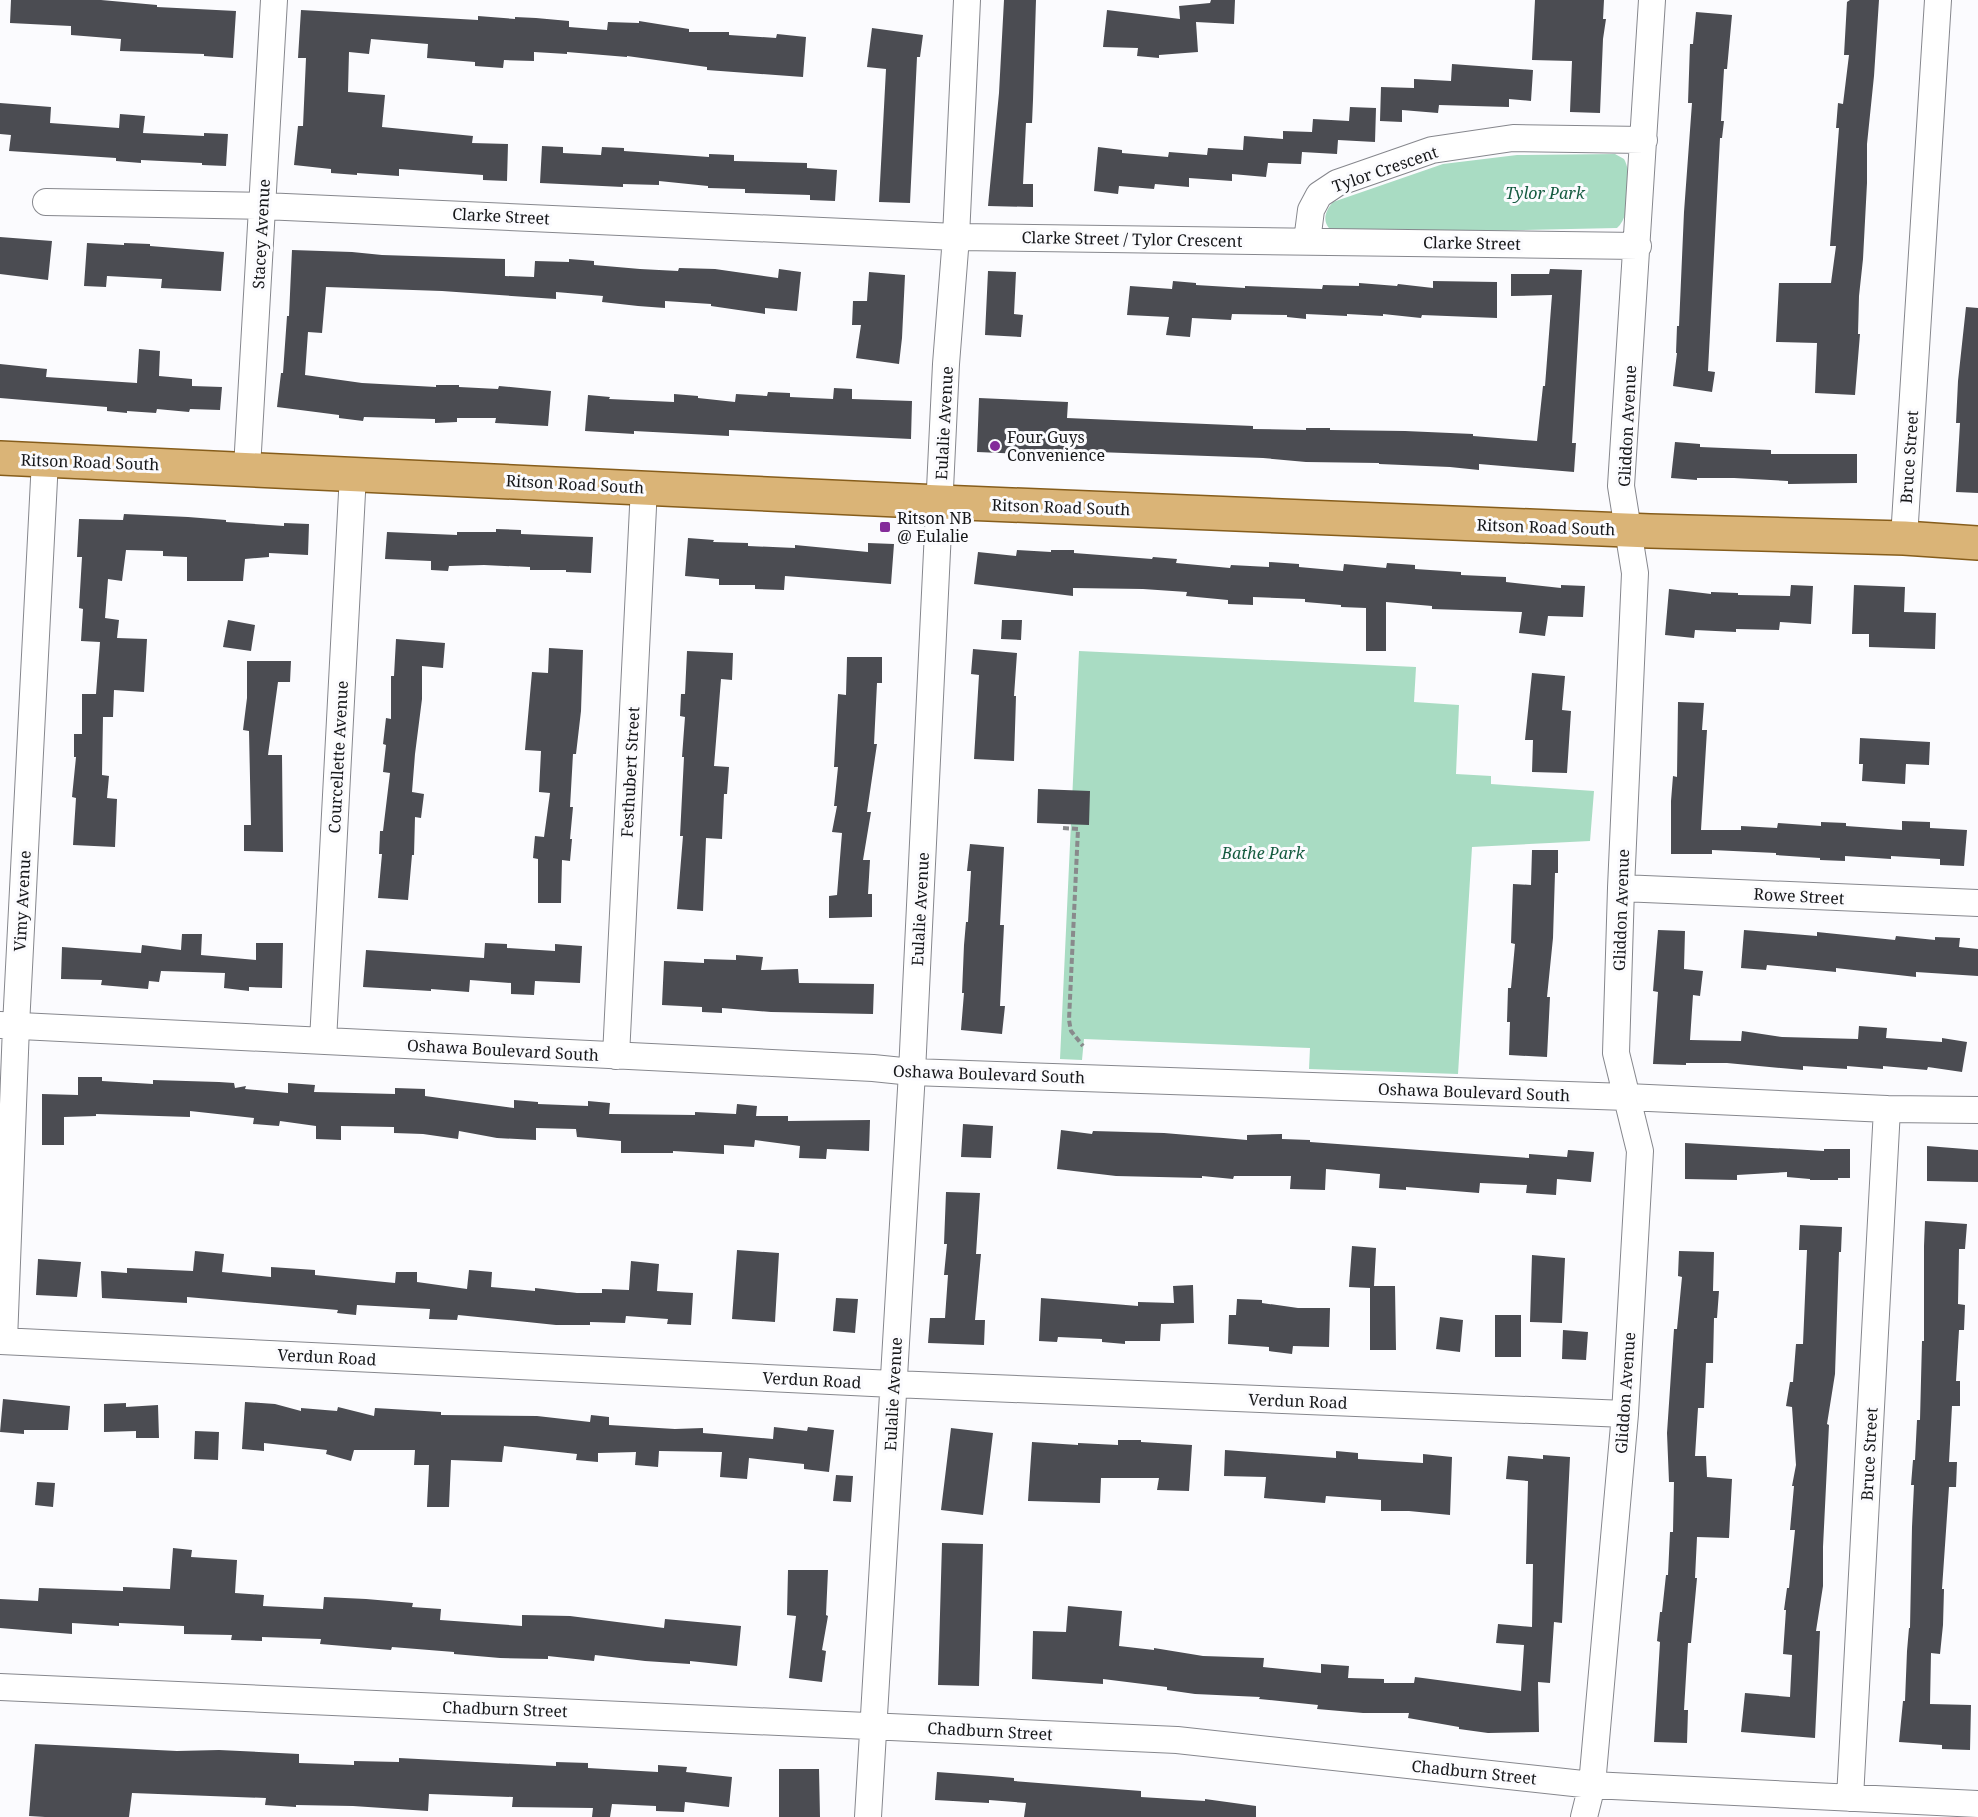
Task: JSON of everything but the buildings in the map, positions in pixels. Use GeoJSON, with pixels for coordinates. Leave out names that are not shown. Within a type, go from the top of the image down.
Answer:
{"type":"FeatureCollection","features":[{"type":"Feature","properties":{"kind":"main road","name":"Ritson Road South"},"geometry":{"type":"LineString","coordinates":[[0,458],[940,502],[1628,530],[1904,538],[1978,543]]}},
{"type":"Feature","properties":{"kind":"street","name":"Stacey Avenue"},"geometry":{"type":"LineString","coordinates":[[247,468],[274,0]]}},
{"type":"Feature","properties":{"kind":"street","name":"Eulalie Avenue"},"geometry":{"type":"LineString","coordinates":[[868,1817],[912,1072],[946,364],[956,237],[968,0]]}},
{"type":"Feature","properties":{"kind":"street","name":"Gliddon Avenue"},"geometry":{"type":"LineString","coordinates":[[1584,1817],[1592,1785],[1625,1414],[1640,1150],[1616,1053],[1635,573],[1622,486],[1652,0]]}},
{"type":"Feature","properties":{"kind":"street","name":"Bruce Street"},"geometry":{"type":"LineString","coordinates":[[1904,538],[1938,0]]}},
{"type":"Feature","properties":{"kind":"street","name":"Tylor Crescent"},"geometry":{"type":"LineString","coordinates":[[1307,241],[1311,210],[1319,195],[1336,183],[1432,150],[1513,138],[1644,140]]}},
{"type":"Feature","properties":{"kind":"street","name":"Clarke Street"},"geometry":{"type":"LineString","coordinates":[[46,202],[263,206],[956,237]]}},
{"type":"Feature","properties":{"kind":"street","name":"Clarke Street / Tylor Crescent"},"geometry":{"type":"LineString","coordinates":[[956,237],[1307,241]]}},
{"type":"Feature","properties":{"kind":"street","name":"Clarke Street"},"geometry":{"type":"LineString","coordinates":[[1307,241],[1638,246]]}},
{"type":"Feature","properties":{"kind":"street","name":"Vimy Avenue"},"geometry":{"type":"LineString","coordinates":[[2,1341],[8,1026],[45,460]]}},
{"type":"Feature","properties":{"kind":"street","name":"Courcellette Avenue"},"geometry":{"type":"LineString","coordinates":[[323,1041],[353,474]]}},
{"type":"Feature","properties":{"kind":"street","name":"Festhubert Street"},"geometry":{"type":"LineString","coordinates":[[616,1056],[644,487]]}},
{"type":"Feature","properties":{"kind":"street","name":"Rowe Street"},"geometry":{"type":"LineString","coordinates":[[1621,888],[1978,903]]}},
{"type":"Feature","properties":{"kind":"street","name":"Oshawa Boulevard South"},"geometry":{"type":"LineString","coordinates":[[8,1026],[873,1068],[912,1072],[1628,1097],[1887,1109],[1978,1110]]}},
{"type":"Feature","properties":{"kind":"street","name":"Bruce Street"},"geometry":{"type":"LineString","coordinates":[[1850,1798],[1887,1109]]}},
{"type":"Feature","properties":{"kind":"street","name":"Verdun Road"},"geometry":{"type":"LineString","coordinates":[[2,1341],[894,1384],[1625,1414]]}},
{"type":"Feature","properties":{"kind":"street","name":"Chadburn Street"},"geometry":{"type":"LineString","coordinates":[[0,1687],[1177,1740],[1592,1785],[1978,1804]]}},
{"type":"Feature","properties":{"kind":"path"},"geometry":{"type":"LineString","coordinates":[[1063,828],[1078,829],[1069,1020],[1071,1031],[1083,1046]]}},
{"type":"Feature","properties":{"kind":"green space","name":"Tylor Park"},"geometry":{"type":"Polygon","coordinates":[[[1615,154],[1624,159],[1629,175],[1628,205],[1622,222],[1617,228],[1338,234],[1329,228],[1325,220],[1327,211],[1333,202],[1443,164],[1517,155],[1615,154]]]}},
{"type":"Feature","properties":{"kind":"green space","name":"Bathe Park"},"geometry":{"type":"Polygon","coordinates":[[[1079,651],[1416,667],[1414,702],[1459,705],[1456,774],[1491,776],[1491,784],[1594,791],[1590,841],[1472,847],[1458,1074],[1309,1069],[1310,1048],[1084,1039],[1082,1060],[1060,1059],[1079,651]]]}},
{"type":"Feature","properties":{"kind":"place","name":"Four Guys Convenience"},"geometry":{"type":"Point","coordinates":[995,446]}},
{"type":"Feature","properties":{"kind":"place","name":"Ritson NB @ Eulalie"},"geometry":{"type":"Point","coordinates":[885,527]}}]}
